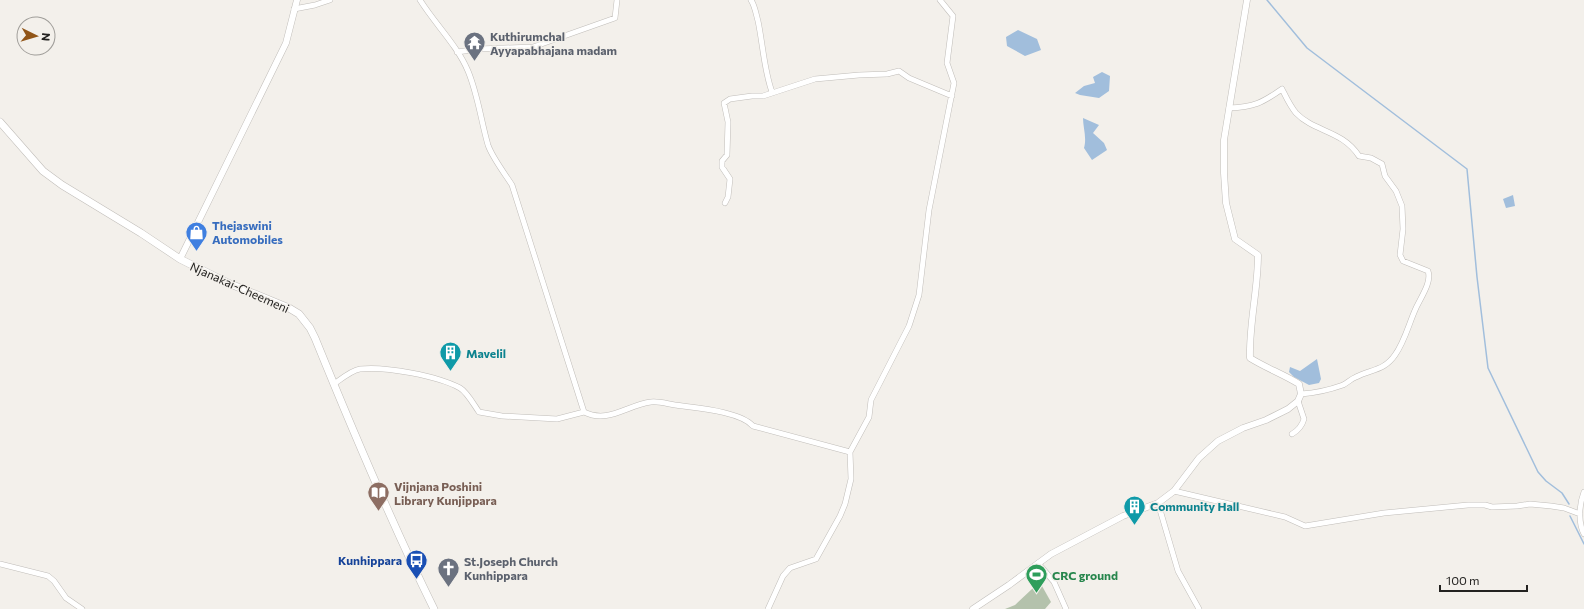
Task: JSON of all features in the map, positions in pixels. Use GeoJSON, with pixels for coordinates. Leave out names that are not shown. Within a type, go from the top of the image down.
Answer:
{"type":"FeatureCollection","features":[{"type":"Feature","properties":{"kind":"main road","name":"Njanakai-Cheemeni"},"geometry":{"type":"LineString","coordinates":[[0,122],[43,171],[80,197],[140,232],[180,260],[228,283],[289,308],[299,314],[310,328],[368,468],[434,609]]}},
{"type":"Feature","properties":{"kind":"street"},"geometry":{"type":"LineString","coordinates":[[180,260],[286,43],[296,0]]}},
{"type":"Feature","properties":{"kind":"street"},"geometry":{"type":"LineString","coordinates":[[294,9],[315,5],[330,0]]}},
{"type":"Feature","properties":{"kind":"street"},"geometry":{"type":"LineString","coordinates":[[420,0],[457,52],[470,78],[479,104],[492,154],[512,185],[584,412],[591,416],[602,417],[652,402],[724,413],[750,422],[754,426],[850,452]]}},
{"type":"Feature","properties":{"kind":"street"},"geometry":{"type":"LineString","coordinates":[[457,52],[479,49],[533,47],[615,18],[617,0]]}},
{"type":"Feature","properties":{"kind":"street"},"geometry":{"type":"LineString","coordinates":[[751,0],[754,4],[767,79],[772,92]]}},
{"type":"Feature","properties":{"kind":"street"},"geometry":{"type":"LineString","coordinates":[[768,609],[783,576],[790,568],[816,559],[840,516],[845,504],[851,479],[850,452],[869,417],[871,400],[909,326],[919,295],[928,210],[954,83],[947,63],[953,16],[940,0]]}},
{"type":"Feature","properties":{"kind":"street"},"geometry":{"type":"LineString","coordinates":[[973,609],[1051,554],[1123,516],[1158,503],[1174,491],[1199,458],[1218,441],[1243,428],[1266,420],[1288,409],[1298,401],[1301,394],[1299,384],[1287,376],[1260,365],[1250,358],[1249,338],[1255,306],[1258,255],[1235,239],[1226,203],[1224,140],[1246,0]]}},
{"type":"Feature","properties":{"kind":"street"},"geometry":{"type":"LineString","coordinates":[[725,203],[728,197],[730,179],[722,167],[722,161],[727,155],[728,129],[724,103],[730,99],[763,96],[815,80],[859,75],[887,74],[899,71],[909,78],[952,96]]}},
{"type":"Feature","properties":{"kind":"street"},"geometry":{"type":"LineString","coordinates":[[1229,108],[1244,108],[1258,104],[1282,89],[1296,113],[1311,123],[1336,135],[1353,147],[1360,156],[1371,158],[1382,164],[1385,176],[1396,191],[1402,206],[1404,229],[1400,255],[1403,262],[1428,271],[1429,275],[1425,289],[1400,347],[1394,357],[1384,366],[1356,376],[1344,384],[1326,390],[1301,394]]}},
{"type":"Feature","properties":{"kind":"street"},"geometry":{"type":"LineString","coordinates":[[334,384],[359,369],[386,369],[411,373],[442,381],[461,389],[479,412],[502,416],[556,419],[584,412]]}},
{"type":"Feature","properties":{"kind":"street"},"geometry":{"type":"LineString","coordinates":[[1292,434],[1302,426],[1304,419],[1298,401]]}},
{"type":"Feature","properties":{"kind":"street"},"geometry":{"type":"LineString","coordinates":[[1174,491],[1285,517],[1305,526],[1384,513],[1468,505],[1512,507],[1530,504],[1564,508],[1580,514]]}},
{"type":"Feature","properties":{"kind":"street"},"geometry":{"type":"LineString","coordinates":[[1584,492],[1580,514],[1580,525],[1584,534]]}},
{"type":"Feature","properties":{"kind":"street"},"geometry":{"type":"LineString","coordinates":[[1158,503],[1178,571],[1200,609]]}},
{"type":"Feature","properties":{"kind":"street"},"geometry":{"type":"LineString","coordinates":[[1038,563],[1054,582],[1066,609]]}},
{"type":"Feature","properties":{"kind":"street"},"geometry":{"type":"LineString","coordinates":[[0,564],[48,576],[54,581],[66,598],[82,609]]}},
{"type":"Feature","properties":{"kind":"green space","name":"CRC ground"},"geometry":{"type":"Polygon","coordinates":[[[1042,586],[1051,602],[1045,609],[1005,609],[1015,605],[1032,589],[1042,586]]]}},
{"type":"Feature","properties":{"kind":"water"},"geometry":{"type":"Polygon","coordinates":[[[1018,30],[1037,39],[1041,50],[1025,56],[1007,46],[1006,37],[1018,30]]]}},
{"type":"Feature","properties":{"kind":"water"},"geometry":{"type":"Polygon","coordinates":[[[1102,72],[1110,76],[1109,91],[1099,98],[1075,93],[1084,86],[1095,83],[1093,77],[1102,72]]]}},
{"type":"Feature","properties":{"kind":"water"},"geometry":{"type":"Polygon","coordinates":[[[1083,118],[1099,125],[1093,133],[1104,143],[1107,150],[1092,160],[1084,148],[1085,136],[1083,118]]]}},
{"type":"Feature","properties":{"kind":"water"},"geometry":{"type":"Polygon","coordinates":[[[1513,195],[1515,206],[1506,208],[1503,199],[1513,195]]]}},
{"type":"Feature","properties":{"kind":"water"},"geometry":{"type":"Polygon","coordinates":[[[1317,359],[1321,379],[1319,383],[1309,385],[1294,377],[1289,372],[1290,367],[1300,371],[1317,359]]]}},
{"type":"Feature","properties":{"kind":"waterway"},"geometry":{"type":"LineString","coordinates":[[1267,0],[1307,48],[1467,169],[1477,277],[1488,368],[1538,472],[1546,481],[1562,493],[1569,504]]}},
{"type":"Feature","properties":{"kind":"waterway"},"geometry":{"type":"LineString","coordinates":[[1570,516],[1584,544]]}},
{"type":"Feature","properties":{"kind":"place","name":"Kuthirumchal Ayyapabhajana madam"},"geometry":{"type":"Point","coordinates":[475,62]}},
{"type":"Feature","properties":{"kind":"place","name":"Thejaswini Automobiles"},"geometry":{"type":"Point","coordinates":[197,252]}},
{"type":"Feature","properties":{"kind":"place","name":"Mavelil"},"geometry":{"type":"Point","coordinates":[450,372]}},
{"type":"Feature","properties":{"kind":"place","name":"Vijnjana Poshini Library Kunjippara"},"geometry":{"type":"Point","coordinates":[378,512]}},
{"type":"Feature","properties":{"kind":"place","name":"Community Hall"},"geometry":{"type":"Point","coordinates":[1134,526]}},
{"type":"Feature","properties":{"kind":"place","name":"Kunhippara"},"geometry":{"type":"Point","coordinates":[417,580]}},
{"type":"Feature","properties":{"kind":"place","name":"St.Joseph Church Kunhippara"},"geometry":{"type":"Point","coordinates":[448,588]}},
{"type":"Feature","properties":{"kind":"place","name":"CRC ground"},"geometry":{"type":"Point","coordinates":[1036,594]}}]}
